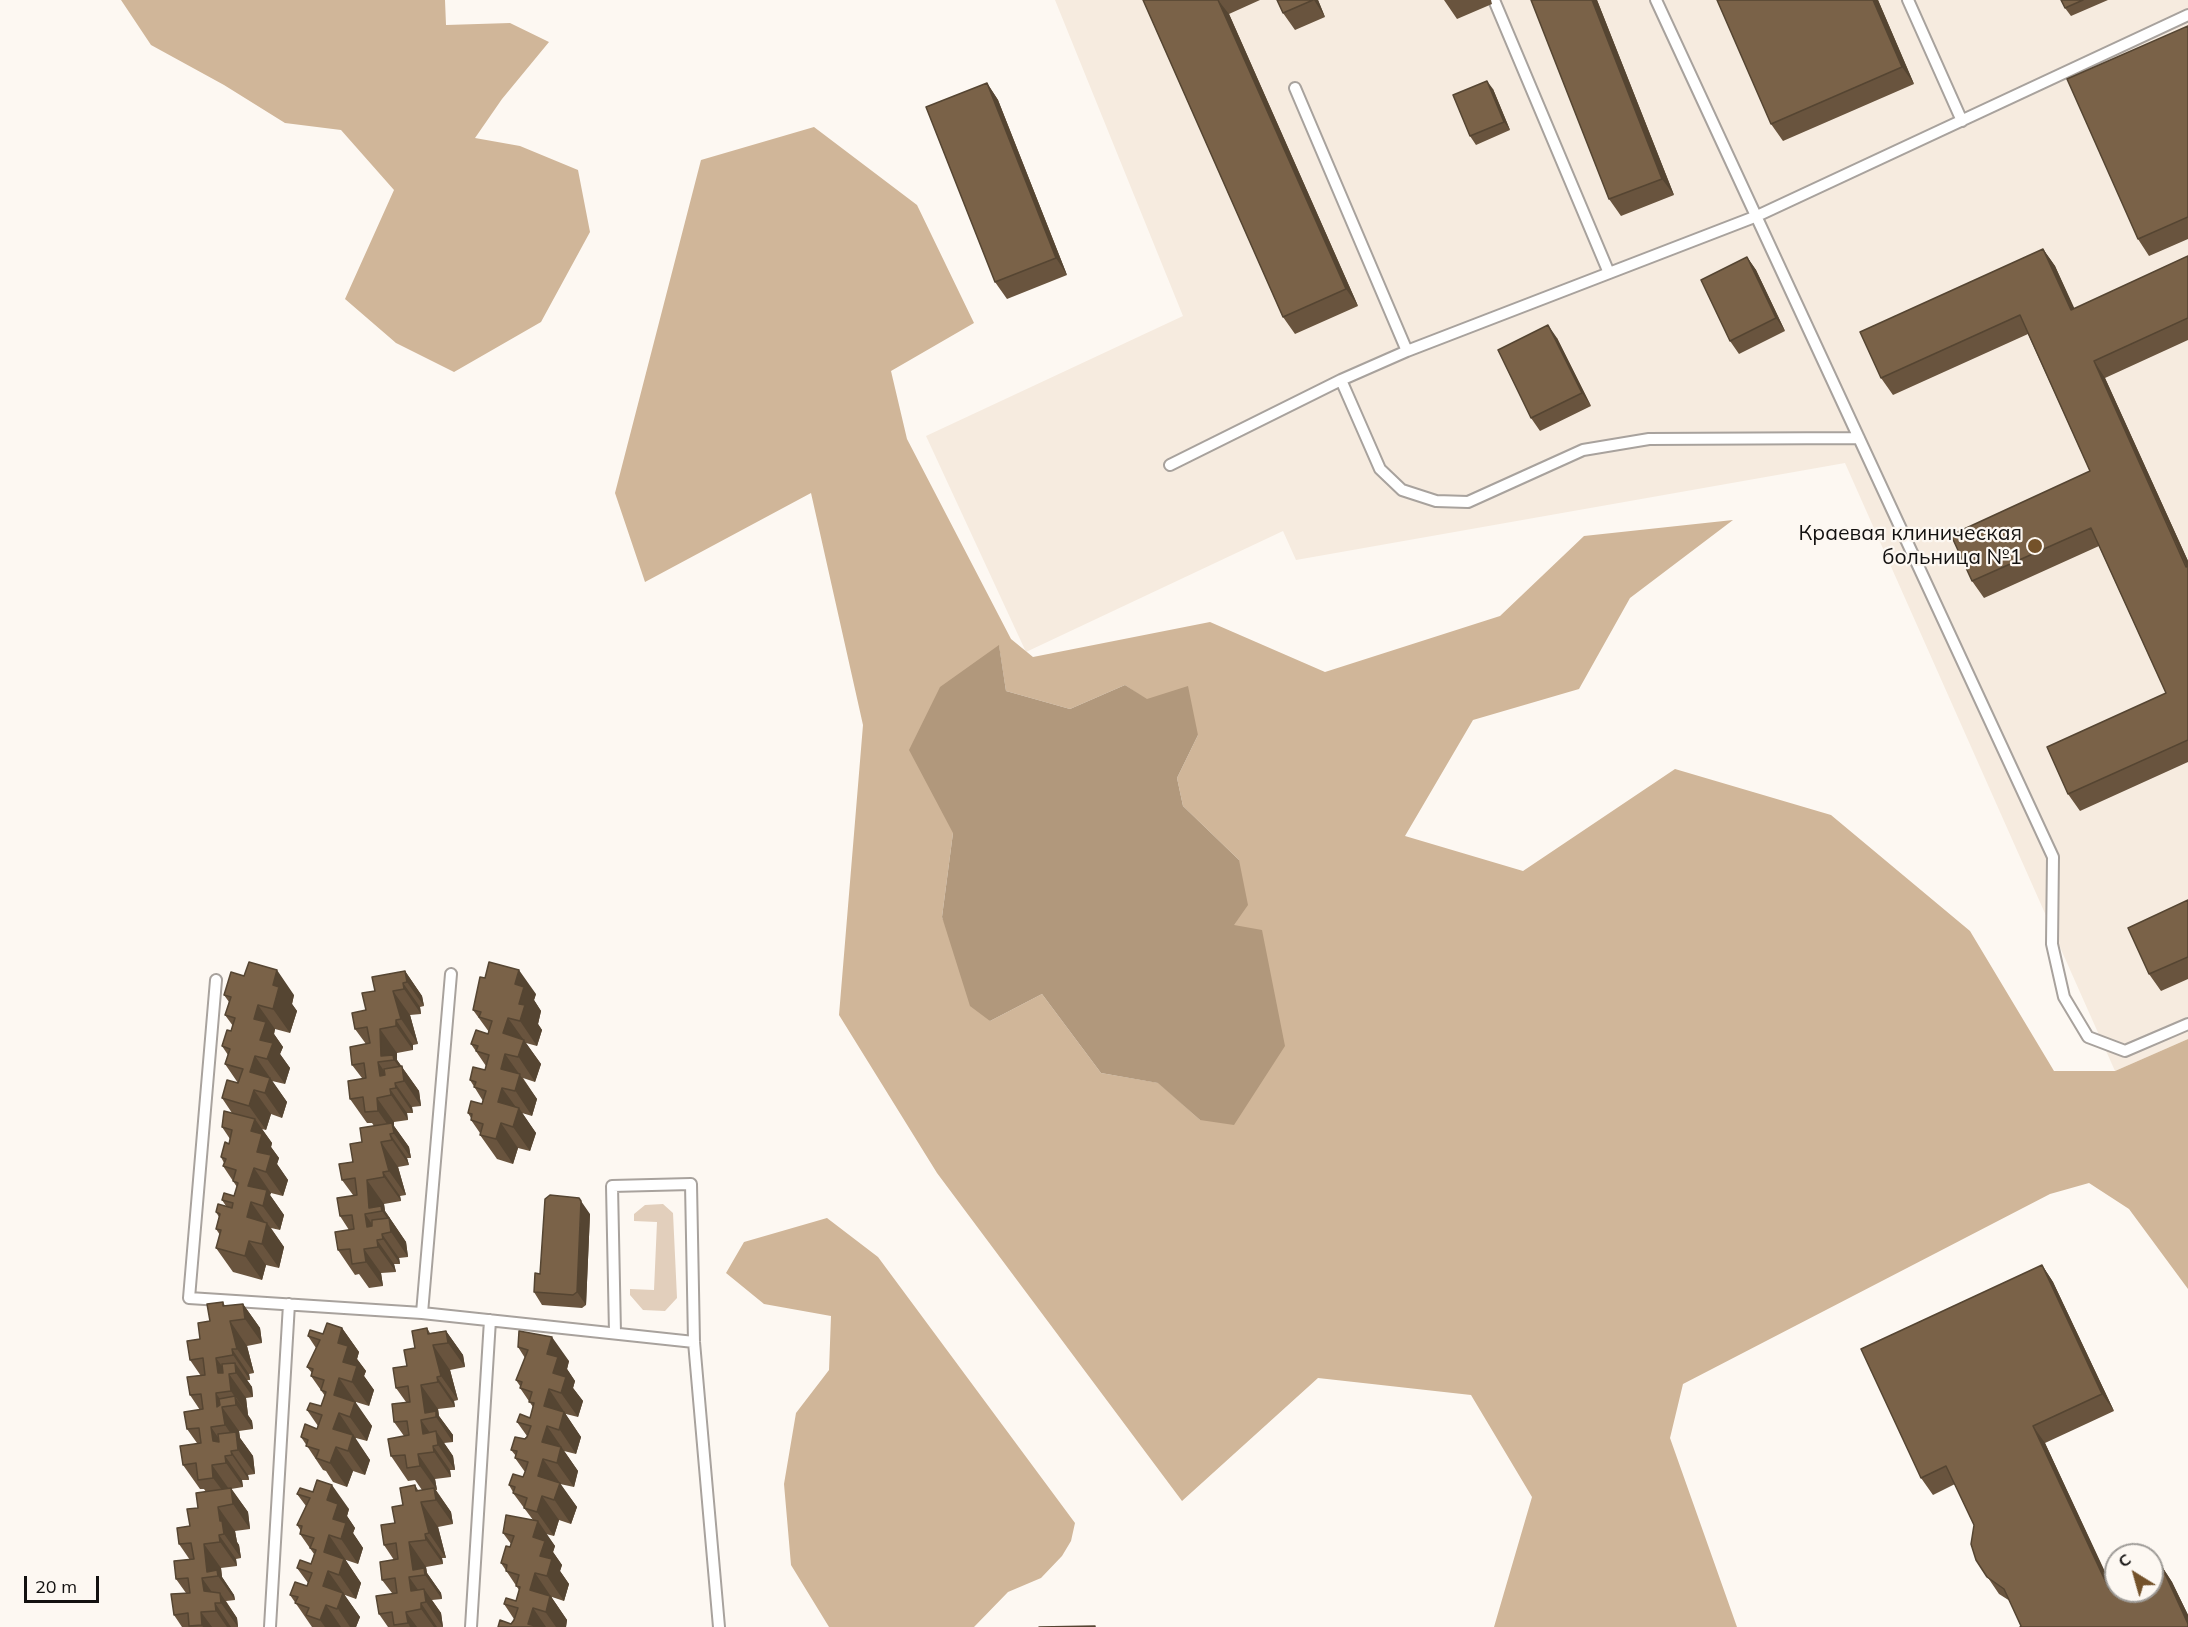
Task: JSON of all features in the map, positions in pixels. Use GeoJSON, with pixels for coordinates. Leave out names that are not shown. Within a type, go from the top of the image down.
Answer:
{"type":"FeatureCollection","features":[{"type":"Feature","properties":{"kind":"lane"},"geometry":{"type":"LineString","coordinates":[[1494,0],[1610,273]]}},
{"type":"Feature","properties":{"kind":"lane"},"geometry":{"type":"LineString","coordinates":[[1656,0],[2053,858],[2052,944],[2064,997],[2088,1037],[2125,1051],[2188,1024]]}},
{"type":"Feature","properties":{"kind":"lane"},"geometry":{"type":"LineString","coordinates":[[1908,0],[1962,121]]}},
{"type":"Feature","properties":{"kind":"lane"},"geometry":{"type":"LineString","coordinates":[[1170,465],[1341,380],[1407,351],[1757,216],[2188,15]]}},
{"type":"Feature","properties":{"kind":"lane"},"geometry":{"type":"LineString","coordinates":[[1295,88],[1407,351]]}},
{"type":"Feature","properties":{"kind":"lane"},"geometry":{"type":"LineString","coordinates":[[1341,380],[1380,469],[1402,490],[1436,501],[1468,502],[1583,450],[1649,439],[1859,438]]}},
{"type":"Feature","properties":{"kind":"lane"},"geometry":{"type":"LineString","coordinates":[[422,1313],[451,974]]}},
{"type":"Feature","properties":{"kind":"lane"},"geometry":{"type":"LineString","coordinates":[[216,980],[189,1298],[422,1313],[694,1342]]}},
{"type":"Feature","properties":{"kind":"lane"},"geometry":{"type":"LineString","coordinates":[[615,1334],[612,1186],[691,1184],[694,1342],[719,1627]]}},
{"type":"Feature","properties":{"kind":"lane"},"geometry":{"type":"LineString","coordinates":[[270,1627],[289,1304]]}},
{"type":"Feature","properties":{"kind":"lane"},"geometry":{"type":"LineString","coordinates":[[471,1627],[490,1320]]}},
{"type":"Feature","properties":{"kind":"shaded area"},"geometry":{"type":"Polygon","coordinates":[[[121,0],[445,0],[446,25],[510,23],[549,42],[502,99],[475,138],[520,146],[578,170],[590,232],[541,322],[454,372],[396,343],[345,299],[394,190],[341,130],[285,123],[224,85],[151,45],[121,0]]]}},
{"type":"Feature","properties":{"kind":"shaded area","name":"Краевая клиническая больница №1"},"geometry":{"type":"Polygon","coordinates":[[[1055,0],[2188,0],[2188,1039],[2115,1071],[1845,463],[1296,560],[1283,531],[1026,652],[926,436],[1183,316],[1055,0]]]}},
{"type":"Feature","properties":{"kind":"shaded area"},"geometry":{"type":"Polygon","coordinates":[[[814,127],[917,205],[974,323],[891,371],[907,439],[1011,639],[1033,657],[1210,622],[1325,672],[1500,616],[1584,536],[1733,520],[1630,598],[1579,689],[1473,720],[1405,836],[1523,871],[1675,769],[1831,815],[1970,931],[2054,1071],[2115,1071],[2188,1039],[2188,1289],[2129,1209],[2089,1183],[2050,1194],[1683,1384],[1670,1438],[1737,1627],[1494,1627],[1532,1497],[1471,1395],[1318,1378],[1182,1501],[937,1173],[839,1015],[863,725],[811,493],[645,582],[615,493],[701,160],[814,127]],[[999,646],[953,833],[942,917],[990,1021],[1042,994],[1101,1073],[1159,1083],[1200,1120],[1233,925],[1239,860],[1183,806],[1177,778],[1198,735],[1125,685],[1070,709],[1006,691],[999,646]]]}},
{"type":"Feature","properties":{"kind":"shaded area"},"geometry":{"type":"Polygon","coordinates":[[[999,645],[1006,691],[1070,709],[1125,685],[1147,699],[1188,686],[1198,735],[1177,778],[1183,806],[1239,860],[1248,905],[1234,925],[1262,930],[1285,1046],[1234,1125],[1200,1120],[1158,1083],[1101,1073],[1042,994],[990,1021],[970,1006],[942,917],[953,833],[909,750],[940,687],[999,645]]]}},
{"type":"Feature","properties":{"kind":"shaded area"},"geometry":{"type":"Polygon","coordinates":[[[663,1204],[673,1213],[677,1298],[665,1311],[643,1310],[630,1295],[630,1289],[654,1290],[657,1222],[634,1221],[634,1214],[645,1205],[663,1204]]]}},
{"type":"Feature","properties":{"kind":"shaded area"},"geometry":{"type":"Polygon","coordinates":[[[827,1218],[878,1257],[1075,1523],[1071,1541],[1062,1556],[1041,1578],[1008,1592],[974,1627],[829,1627],[791,1565],[784,1484],[796,1413],[829,1370],[831,1316],[764,1304],[726,1273],[744,1242],[827,1218]]]}},
{"type":"Feature","properties":{"kind":"building"},"geometry":{"type":"Polygon","coordinates":[[[1143,0],[1218,0],[1346,289],[1283,317],[1143,0]]]}},
{"type":"Feature","properties":{"kind":"building"},"geometry":{"type":"Polygon","coordinates":[[[1277,0],[1313,0],[1283,13],[1277,0]]]}},
{"type":"Feature","properties":{"kind":"building"},"geometry":{"type":"Polygon","coordinates":[[[1531,0],[1592,0],[1662,179],[1609,199],[1531,0]]]}},
{"type":"Feature","properties":{"kind":"building"},"geometry":{"type":"Polygon","coordinates":[[[1717,0],[1873,0],[1902,67],[1771,124],[1717,0]]]}},
{"type":"Feature","properties":{"kind":"building"},"geometry":{"type":"Polygon","coordinates":[[[2061,0],[2083,0],[2065,8],[2061,0]]]}},
{"type":"Feature","properties":{"kind":"building"},"geometry":{"type":"Polygon","coordinates":[[[2188,26],[2188,217],[2138,239],[2067,79],[2188,26]]]}},
{"type":"Feature","properties":{"kind":"building"},"geometry":{"type":"Polygon","coordinates":[[[1487,81],[1504,122],[1470,136],[1453,95],[1487,81]]]}},
{"type":"Feature","properties":{"kind":"building"},"geometry":{"type":"Polygon","coordinates":[[[987,83],[1056,258],[995,282],[926,107],[987,83]]]}},
{"type":"Feature","properties":{"kind":"building"},"geometry":{"type":"Polygon","coordinates":[[[2043,249],[2071,310],[2188,256],[2188,318],[2094,361],[2186,567],[2188,566],[2188,740],[2068,794],[2047,747],[2166,693],[2091,528],[1972,581],[1951,535],[2090,471],[2020,315],[1881,378],[1860,332],[2043,249]]]}},
{"type":"Feature","properties":{"kind":"building"},"geometry":{"type":"Polygon","coordinates":[[[1747,257],[1776,318],[1730,341],[1701,280],[1747,257]]]}},
{"type":"Feature","properties":{"kind":"building"},"geometry":{"type":"Polygon","coordinates":[[[1548,325],[1582,393],[1531,418],[1498,350],[1548,325]]]}},
{"type":"Feature","properties":{"kind":"building"},"geometry":{"type":"Polygon","coordinates":[[[2188,900],[2188,957],[2149,974],[2128,928],[2188,900]]]}},
{"type":"Feature","properties":{"kind":"building"},"geometry":{"type":"Polygon","coordinates":[[[249,962],[277,970],[273,985],[279,987],[273,1009],[258,1005],[254,1019],[266,1022],[260,1040],[273,1043],[267,1059],[255,1056],[250,1072],[270,1078],[265,1093],[254,1090],[249,1106],[222,1098],[227,1080],[238,1083],[243,1069],[225,1064],[230,1049],[222,1046],[227,1030],[231,1031],[235,1018],[225,1015],[231,997],[224,995],[231,972],[244,976],[249,962]]]}},
{"type":"Feature","properties":{"kind":"building"},"geometry":{"type":"Polygon","coordinates":[[[489,962],[519,970],[515,984],[524,987],[519,1004],[525,1005],[520,1021],[508,1018],[503,1033],[524,1040],[518,1057],[505,1054],[501,1069],[520,1074],[515,1091],[502,1088],[498,1102],[519,1108],[513,1127],[501,1123],[496,1139],[480,1135],[483,1124],[471,1120],[472,1114],[468,1113],[471,1101],[482,1104],[486,1091],[474,1087],[476,1082],[470,1080],[473,1067],[485,1070],[489,1055],[476,1051],[478,1046],[471,1044],[476,1030],[488,1034],[492,1021],[479,1017],[481,1012],[473,1010],[480,977],[485,978],[489,962]]]}},
{"type":"Feature","properties":{"kind":"building"},"geometry":{"type":"Polygon","coordinates":[[[405,971],[407,982],[403,983],[404,989],[393,991],[401,1019],[396,1020],[396,1026],[380,1029],[381,1056],[393,1055],[394,1060],[378,1062],[380,1076],[385,1075],[384,1069],[402,1066],[404,1081],[395,1083],[396,1088],[390,1089],[391,1095],[377,1098],[378,1111],[365,1112],[363,1097],[350,1099],[348,1081],[366,1078],[364,1063],[352,1065],[350,1047],[370,1043],[367,1027],[355,1029],[352,1013],[366,1010],[362,993],[375,991],[372,977],[405,971]]]}},
{"type":"Feature","properties":{"kind":"building"},"geometry":{"type":"Polygon","coordinates":[[[224,1111],[255,1119],[251,1131],[262,1134],[257,1152],[271,1155],[266,1172],[254,1168],[248,1186],[267,1190],[263,1206],[251,1202],[247,1217],[267,1223],[262,1244],[249,1241],[245,1256],[216,1248],[221,1230],[216,1229],[220,1214],[216,1212],[218,1204],[232,1208],[233,1203],[222,1200],[224,1193],[234,1196],[238,1183],[233,1181],[236,1170],[223,1166],[226,1159],[221,1157],[225,1142],[229,1144],[232,1130],[222,1127],[224,1111]]]}},
{"type":"Feature","properties":{"kind":"building"},"geometry":{"type":"Polygon","coordinates":[[[392,1123],[394,1133],[390,1134],[392,1140],[381,1142],[389,1171],[383,1172],[384,1177],[367,1180],[369,1208],[381,1206],[382,1211],[365,1214],[367,1227],[372,1226],[372,1220],[389,1218],[391,1232],[382,1234],[383,1239],[377,1240],[378,1247],[364,1249],[366,1262],[352,1264],[350,1249],[338,1250],[335,1232],[354,1229],[352,1215],[340,1216],[337,1198],[357,1195],[355,1178],[342,1180],[339,1164],[353,1162],[350,1144],[362,1142],[360,1128],[392,1123]]]}},
{"type":"Feature","properties":{"kind":"building"},"geometry":{"type":"Polygon","coordinates":[[[550,1195],[579,1198],[581,1201],[577,1292],[573,1295],[534,1292],[535,1273],[540,1274],[545,1199],[550,1195]]]}},
{"type":"Feature","properties":{"kind":"building"},"geometry":{"type":"Polygon","coordinates":[[[2042,1265],[2102,1394],[2033,1426],[2104,1578],[2104,1603],[2164,1603],[2164,1572],[2188,1627],[2020,1627],[2004,1589],[1987,1577],[1976,1560],[1971,1544],[1974,1525],[1946,1466],[1921,1478],[1861,1349],[2042,1265]]]}},
{"type":"Feature","properties":{"kind":"building"},"geometry":{"type":"Polygon","coordinates":[[[223,1302],[223,1306],[243,1304],[245,1319],[230,1321],[237,1349],[232,1349],[233,1355],[216,1358],[218,1373],[223,1373],[222,1364],[235,1363],[236,1373],[229,1374],[231,1391],[216,1393],[217,1407],[220,1405],[219,1399],[235,1396],[236,1405],[222,1407],[225,1425],[211,1427],[213,1441],[219,1442],[218,1434],[236,1432],[238,1450],[231,1451],[232,1455],[225,1456],[226,1463],[212,1465],[213,1478],[198,1480],[196,1463],[183,1465],[180,1446],[201,1443],[199,1428],[187,1429],[184,1412],[203,1409],[201,1394],[190,1395],[187,1377],[205,1375],[203,1358],[190,1360],[187,1341],[200,1339],[198,1323],[210,1321],[207,1304],[223,1302]]]}},
{"type":"Feature","properties":{"kind":"building"},"geometry":{"type":"Polygon","coordinates":[[[327,1323],[342,1328],[338,1343],[348,1346],[343,1362],[357,1366],[352,1382],[339,1378],[334,1395],[355,1402],[350,1417],[339,1413],[333,1429],[353,1435],[348,1451],[336,1447],[330,1463],[316,1458],[319,1450],[306,1446],[308,1440],[301,1437],[305,1424],[317,1429],[322,1415],[307,1410],[310,1403],[321,1406],[326,1392],[321,1390],[324,1380],[311,1376],[313,1369],[307,1367],[320,1340],[308,1336],[310,1330],[323,1334],[327,1323]]]}},
{"type":"Feature","properties":{"kind":"building"},"geometry":{"type":"Polygon","coordinates":[[[427,1328],[428,1334],[446,1331],[448,1343],[433,1345],[441,1376],[437,1377],[438,1382],[421,1385],[425,1413],[436,1411],[436,1417],[421,1420],[423,1434],[436,1431],[438,1445],[433,1446],[434,1452],[418,1454],[420,1466],[407,1468],[405,1455],[391,1456],[388,1439],[409,1435],[407,1421],[394,1422],[392,1404],[410,1402],[408,1386],[396,1388],[393,1368],[407,1366],[404,1350],[415,1348],[412,1331],[427,1328]]]}},
{"type":"Feature","properties":{"kind":"building"},"geometry":{"type":"Polygon","coordinates":[[[519,1331],[552,1337],[547,1354],[558,1357],[553,1373],[566,1377],[561,1393],[549,1389],[544,1406],[564,1412],[559,1430],[547,1426],[542,1442],[561,1447],[557,1463],[543,1459],[538,1476],[560,1483],[554,1500],[542,1496],[537,1512],[524,1508],[527,1498],[513,1493],[515,1487],[509,1485],[513,1474],[523,1477],[525,1472],[528,1462],[515,1458],[517,1451],[511,1450],[515,1437],[525,1439],[527,1437],[531,1426],[517,1422],[520,1414],[530,1418],[534,1403],[529,1402],[532,1392],[520,1388],[522,1382],[516,1380],[528,1350],[518,1347],[519,1331]]]}},
{"type":"Feature","properties":{"kind":"building"},"geometry":{"type":"Polygon","coordinates":[[[317,1480],[332,1485],[327,1500],[338,1504],[333,1519],[346,1523],[341,1539],[329,1535],[324,1552],[344,1559],[339,1575],[328,1571],[323,1586],[343,1593],[337,1609],[326,1605],[320,1620],[306,1615],[309,1608],[295,1603],[298,1597],[290,1595],[295,1582],[307,1586],[312,1573],[297,1568],[300,1560],[311,1564],[316,1550],[310,1548],[314,1538],[300,1534],[302,1526],[297,1525],[310,1498],[297,1494],[300,1488],[313,1492],[317,1480]]]}},
{"type":"Feature","properties":{"kind":"building"},"geometry":{"type":"Polygon","coordinates":[[[415,1485],[416,1491],[434,1488],[436,1500],[421,1502],[429,1533],[425,1534],[426,1540],[409,1542],[413,1570],[424,1568],[425,1575],[409,1577],[411,1591],[424,1589],[426,1602],[421,1603],[421,1609],[406,1612],[408,1623],[394,1625],[392,1612],[379,1614],[376,1596],[397,1593],[395,1578],[382,1580],[380,1562],[398,1559],[396,1543],[384,1545],[381,1525],[395,1523],[392,1507],[403,1505],[400,1488],[415,1485]]]}},
{"type":"Feature","properties":{"kind":"building"},"geometry":{"type":"Polygon","coordinates":[[[231,1488],[233,1504],[218,1507],[224,1534],[219,1535],[220,1542],[204,1544],[207,1572],[217,1570],[218,1576],[202,1578],[204,1591],[220,1593],[221,1603],[215,1603],[216,1611],[201,1612],[202,1625],[189,1626],[188,1613],[174,1615],[171,1594],[190,1593],[188,1578],[176,1579],[174,1561],[194,1559],[191,1543],[179,1544],[177,1528],[190,1526],[187,1509],[198,1508],[196,1493],[231,1488]]]}},
{"type":"Feature","properties":{"kind":"building"},"geometry":{"type":"Polygon","coordinates":[[[506,1515],[538,1521],[533,1537],[545,1541],[540,1556],[552,1559],[547,1576],[535,1573],[530,1590],[550,1596],[546,1612],[533,1608],[528,1624],[539,1627],[498,1627],[500,1620],[511,1624],[514,1620],[518,1608],[504,1604],[506,1598],[516,1601],[520,1587],[516,1586],[519,1575],[506,1571],[507,1565],[501,1563],[506,1546],[510,1547],[514,1536],[503,1533],[506,1515]]]}},
{"type":"Feature","properties":{"kind":"building"},"geometry":{"type":"Polygon","coordinates":[[[1095,1626],[1095,1627],[1039,1627],[1095,1626]]]}},
{"type":"Feature","properties":{"kind":"place","name":"Краевая клиническая больница №1"},"geometry":{"type":"Point","coordinates":[2035,546]}}]}
